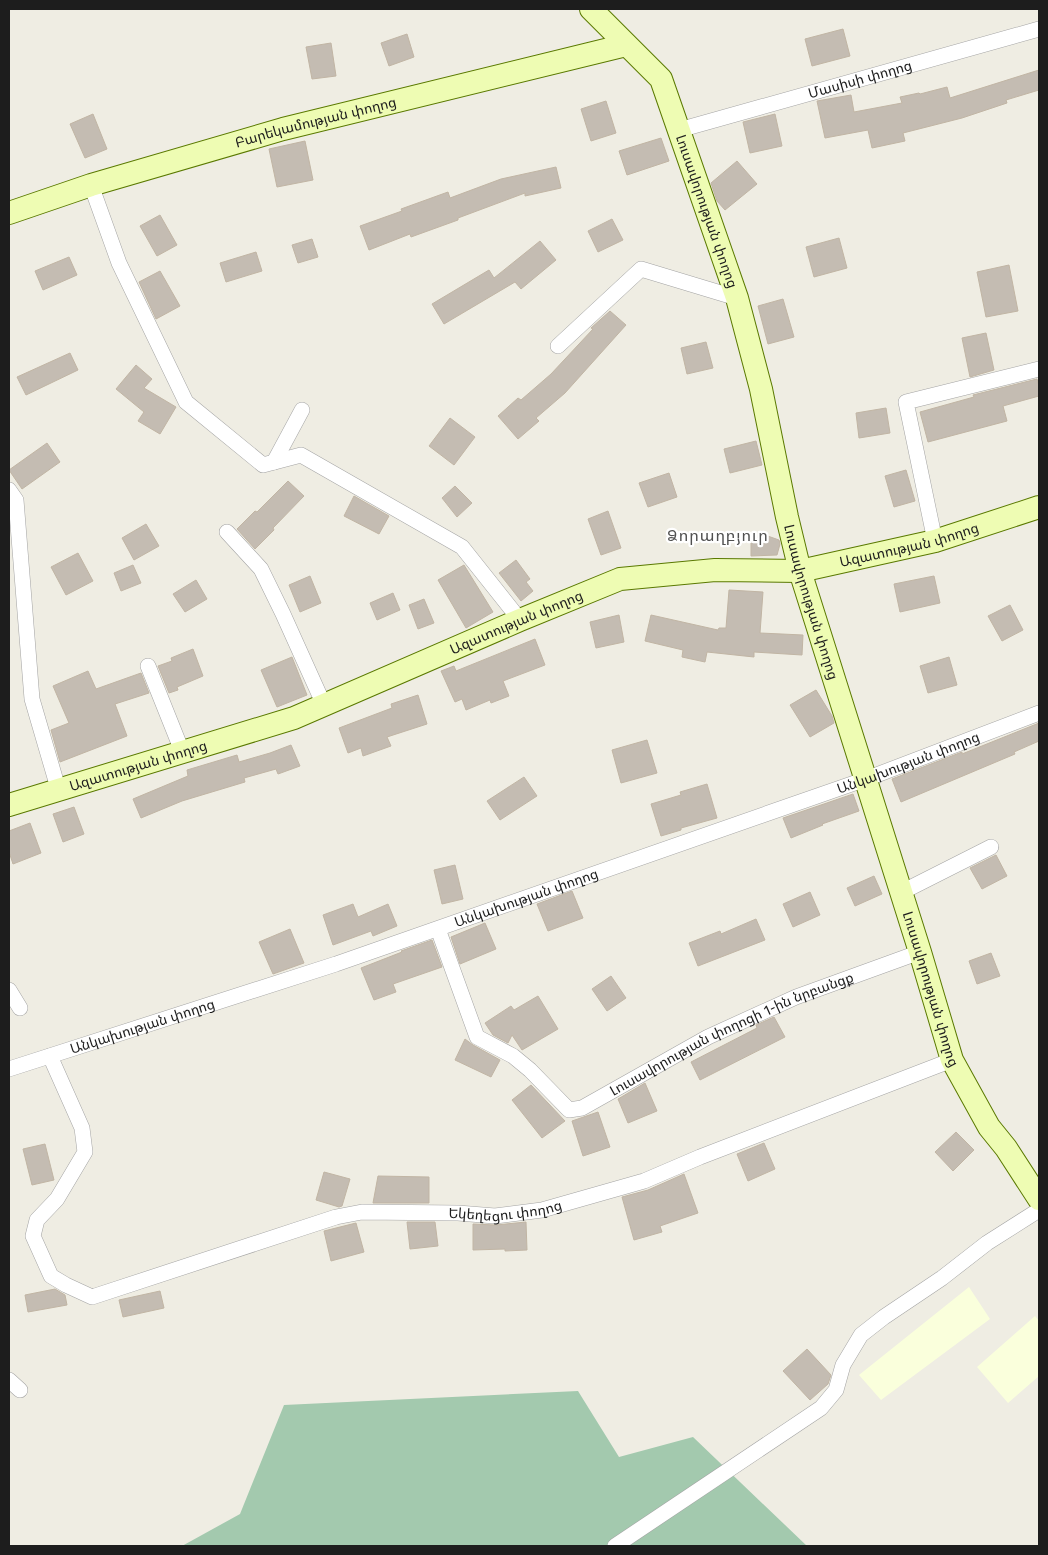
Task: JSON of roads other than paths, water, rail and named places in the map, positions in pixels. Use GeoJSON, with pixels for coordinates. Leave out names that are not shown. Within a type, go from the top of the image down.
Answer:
{"type":"FeatureCollection","features":[{"type":"Feature","properties":{"kind":"street","name":"Լուսավորության փողոց"},"geometry":{"type":"LineString","coordinates":[[591,9],[661,79],[737,298],[761,389],[800,571],[902,892],[952,1060],[989,1127],[1006,1148],[1039,1199]]}},
{"type":"Feature","properties":{"kind":"street","name":"Մասիսի փողոց"},"geometry":{"type":"LineString","coordinates":[[679,130],[1039,29]]}},
{"type":"Feature","properties":{"kind":"street","name":"Բարեկամության փողոց"},"geometry":{"type":"LineString","coordinates":[[9,213],[91,185],[283,129],[626,45]]}},
{"type":"Feature","properties":{"kind":"street"},"geometry":{"type":"LineString","coordinates":[[91,185],[119,263],[186,402],[263,465],[301,455],[462,546],[520,620]]}},
{"type":"Feature","properties":{"kind":"street"},"geometry":{"type":"LineString","coordinates":[[558,346],[641,269],[737,298]]}},
{"type":"Feature","properties":{"kind":"street"},"geometry":{"type":"LineString","coordinates":[[934,541],[906,402],[1039,369]]}},
{"type":"Feature","properties":{"kind":"street"},"geometry":{"type":"LineString","coordinates":[[274,462],[302,410]]}},
{"type":"Feature","properties":{"kind":"street"},"geometry":{"type":"LineString","coordinates":[[9,490],[16,500],[32,699],[58,788]]}},
{"type":"Feature","properties":{"kind":"street","name":"Ազատության փողոց"},"geometry":{"type":"LineString","coordinates":[[9,805],[58,788],[294,718],[520,620],[620,579],[715,570],[800,571],[934,541],[1039,507]]}},
{"type":"Feature","properties":{"kind":"street"},"geometry":{"type":"LineString","coordinates":[[227,532],[261,569],[324,705]]}},
{"type":"Feature","properties":{"kind":"street"},"geometry":{"type":"LineString","coordinates":[[148,666],[182,752]]}},
{"type":"Feature","properties":{"kind":"street","name":"Անկախության փողոց"},"geometry":{"type":"LineString","coordinates":[[9,1069],[336,964],[438,929],[866,779],[1039,713]]}},
{"type":"Feature","properties":{"kind":"street"},"geometry":{"type":"LineString","coordinates":[[902,892],[992,847]]}},
{"type":"Feature","properties":{"kind":"street","name":"Լուսավորության փողոցի 1-ին նրբանցք"},"geometry":{"type":"LineString","coordinates":[[438,929],[477,1036],[512,1056],[530,1070],[569,1110],[582,1108],[708,1037],[796,997],[920,952]]}},
{"type":"Feature","properties":{"kind":"street"},"geometry":{"type":"LineString","coordinates":[[9,990],[20,1008]]}},
{"type":"Feature","properties":{"kind":"street","name":"Եկեղեցու փողոց"},"geometry":{"type":"LineString","coordinates":[[50,1056],[82,1128],[85,1152],[57,1199],[37,1220],[33,1236],[51,1276],[92,1297],[336,1217],[362,1212],[494,1216],[542,1210],[644,1181],[700,1157],[952,1060]]}},
{"type":"Feature","properties":{"kind":"street"},"geometry":{"type":"LineString","coordinates":[[615,1546],[821,1408],[836,1390],[843,1365],[861,1335],[942,1278],[987,1243],[1039,1210]]}},
{"type":"Feature","properties":{"kind":"district","name":"Ձորաղբյուր"},"geometry":{"type":"Point","coordinates":[718,535]}}]}
